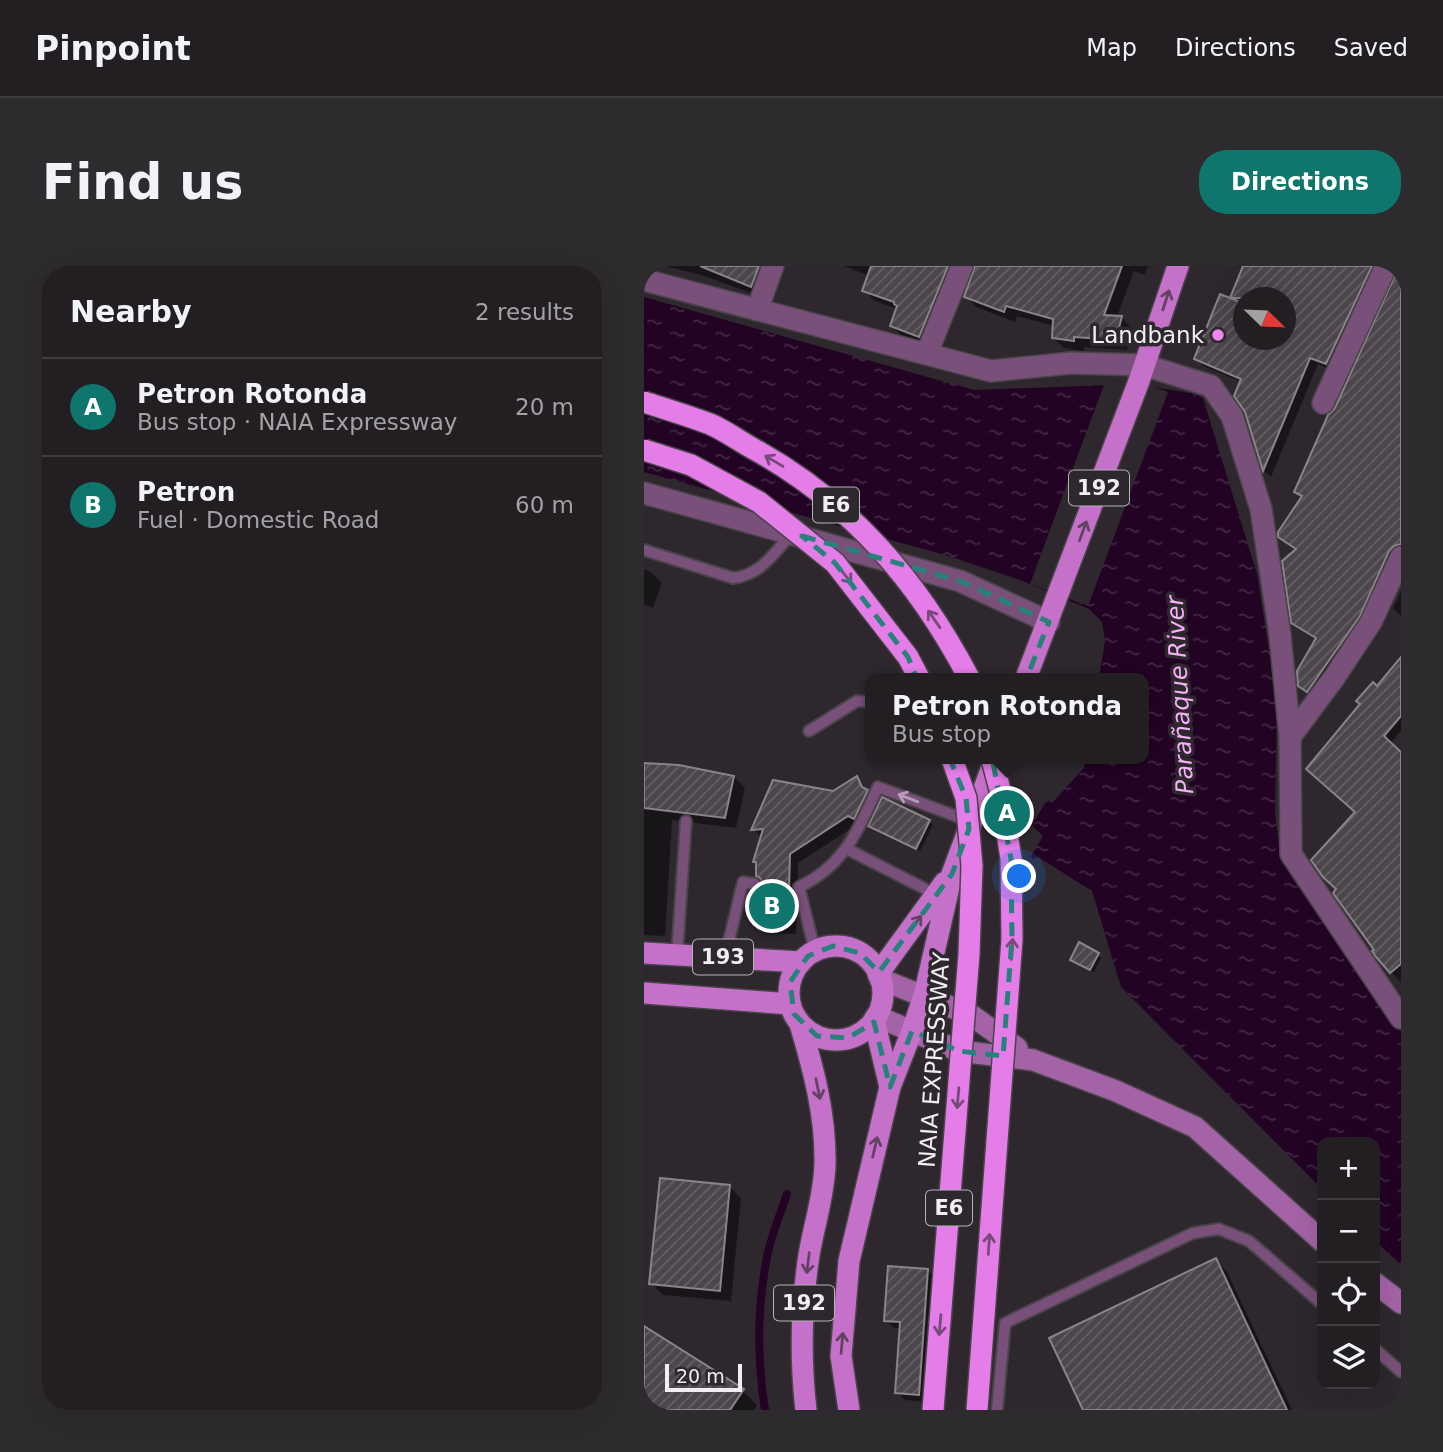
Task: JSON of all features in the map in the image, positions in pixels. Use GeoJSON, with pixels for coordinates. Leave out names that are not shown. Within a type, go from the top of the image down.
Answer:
{"type":"FeatureCollection","features":[{"type":"Feature","properties":{"kind":"highway","name":"E6"},"geometry":{"type":"LineString","coordinates":[[644,402],[712,425],[779,462],[840,508],[878,545],[915,593],[949,641],[966,673]]}},
{"type":"Feature","properties":{"kind":"highway","name":"E6"},"geometry":{"type":"LineString","coordinates":[[644,450],[691,465],[759,502],[835,563],[908,657],[916,673]]}},
{"type":"Feature","properties":{"kind":"highway","name":"NAIA EXPRESSWAY"},"geometry":{"type":"LineString","coordinates":[[933,1410],[968,967],[972,866],[966,798],[954,764]]}},
{"type":"Feature","properties":{"kind":"highway","name":"E6"},"geometry":{"type":"LineString","coordinates":[[976,1410],[1012,939],[1011,859],[994,764]]}},
{"type":"Feature","properties":{"kind":"main road","name":"192"},"geometry":{"type":"LineString","coordinates":[[1028,673],[1142,373],[1178,266]]}},
{"type":"Feature","properties":{"kind":"main road","name":"192"},"geometry":{"type":"LineString","coordinates":[[849,1410],[841,1356],[849,1261],[890,1087],[924,996],[952,874],[991,764]]}},
{"type":"Feature","properties":{"kind":"main road"},"geometry":{"type":"LineString","coordinates":[[879,976],[952,874]]}},
{"type":"Feature","properties":{"kind":"main road"},"geometry":{"type":"LineString","coordinates":[[790,1004],[790,982],[808,956],[833,946],[851,949],[867,958],[879,976],[882,992],[875,1018],[890,1087]]}},
{"type":"Feature","properties":{"kind":"main road","name":"193"},"geometry":{"type":"LineString","coordinates":[[644,953],[725,957],[808,956]]}},
{"type":"Feature","properties":{"kind":"main road","name":"193"},"geometry":{"type":"LineString","coordinates":[[644,993],[790,1004]]}},
{"type":"Feature","properties":{"kind":"main road","name":"192"},"geometry":{"type":"LineString","coordinates":[[790,1004],[800,1024],[818,1089],[825,1130],[824,1177],[809,1255],[801,1332],[806,1410]]}},
{"type":"Feature","properties":{"kind":"main road"},"geometry":{"type":"LineString","coordinates":[[800,1024],[817,1036],[838,1040],[858,1034],[875,1018]]}},
{"type":"Feature","properties":{"kind":"street"},"geometry":{"type":"LineString","coordinates":[[757,310],[773,266]]}},
{"type":"Feature","properties":{"kind":"street"},"geometry":{"type":"LineString","coordinates":[[928,353],[962,266]]}},
{"type":"Feature","properties":{"kind":"street"},"geometry":{"type":"LineString","coordinates":[[1323,403],[1386,266]]}},
{"type":"Feature","properties":{"kind":"street"},"geometry":{"type":"LineString","coordinates":[[644,280],[991,371],[1071,363],[1211,386],[1232,416],[1261,509],[1280,635],[1290,737],[1291,854],[1401,1018]]}},
{"type":"Feature","properties":{"kind":"street"},"geometry":{"type":"LineString","coordinates":[[644,493],[960,581],[1049,622]]}},
{"type":"Feature","properties":{"kind":"street"},"geometry":{"type":"LineString","coordinates":[[1290,737],[1371,622],[1401,557]]}},
{"type":"Feature","properties":{"kind":"street"},"geometry":{"type":"LineString","coordinates":[[879,976],[971,1015],[1033,1060]]}},
{"type":"Feature","properties":{"kind":"street"},"geometry":{"type":"LineString","coordinates":[[875,1018],[959,1051],[1033,1060],[1116,1091],[1195,1127],[1317,1237]]}},
{"type":"Feature","properties":{"kind":"street"},"geometry":{"type":"LineString","coordinates":[[1380,1287],[1401,1304]]}},
{"type":"Feature","properties":{"kind":"lane"},"geometry":{"type":"LineString","coordinates":[[644,550],[733,578],[747,577],[760,570],[792,533]]}},
{"type":"Feature","properties":{"kind":"lane"},"geometry":{"type":"LineString","coordinates":[[809,731],[857,701],[865,702]]}},
{"type":"Feature","properties":{"kind":"lane"},"geometry":{"type":"LineString","coordinates":[[808,956],[794,887],[831,867],[847,849],[878,787],[972,822]]}},
{"type":"Feature","properties":{"kind":"lane"},"geometry":{"type":"LineString","coordinates":[[677,955],[685,821]]}},
{"type":"Feature","properties":{"kind":"lane"},"geometry":{"type":"LineString","coordinates":[[847,849],[937,895]]}},
{"type":"Feature","properties":{"kind":"lane"},"geometry":{"type":"LineString","coordinates":[[725,957],[743,882],[755,884]]}},
{"type":"Feature","properties":{"kind":"lane"},"geometry":{"type":"LineString","coordinates":[[997,1410],[1005,1324],[1193,1233],[1219,1229],[1249,1241],[1317,1300]]}},
{"type":"Feature","properties":{"kind":"lane"},"geometry":{"type":"LineString","coordinates":[[1380,1353],[1401,1372]]}},
{"type":"Feature","properties":{"kind":"highlighted area"},"geometry":{"type":"Polygon","coordinates":[[[802,536],[960,581],[1049,622],[993,762],[1011,859],[1012,939],[1003,1056],[959,1051],[912,1031],[890,1087],[874,1022],[848,1038],[817,1036],[794,1014],[790,982],[808,956],[833,946],[860,953],[879,972],[952,874],[969,829],[966,798],[908,657],[835,563],[802,536]]]}},
{"type":"Feature","properties":{"kind":"water","name":"Parañaque River"},"geometry":{"type":"Polygon","coordinates":[[[644,297],[974,390],[1135,384],[1202,395],[1257,574],[1277,700],[1275,815],[1279,845],[1294,877],[1401,1031],[1401,1265],[1380,1246],[1380,1137],[1317,1137],[1317,1184],[1121,987],[1092,891],[1038,857],[1032,859],[1031,856],[1043,836],[1032,825],[1047,800],[1052,803],[1085,764],[1149,764],[1149,673],[1100,673],[1105,641],[1102,622],[1089,609],[1020,580],[945,555],[644,472],[644,297]]]}},
{"type":"Feature","properties":{"kind":"pier"},"geometry":{"type":"Polygon","coordinates":[[[1136,380],[1168,392],[1088,606],[1030,584],[1105,382],[1136,380]]]}},
{"type":"Feature","properties":{"kind":"building"},"geometry":{"type":"Polygon","coordinates":[[[700,266],[759,266],[751,287],[700,266]]]}},
{"type":"Feature","properties":{"kind":"building"},"geometry":{"type":"Polygon","coordinates":[[[871,266],[948,266],[919,337],[890,326],[897,306],[894,302],[862,291],[871,266]]]}},
{"type":"Feature","properties":{"kind":"building"},"geometry":{"type":"Polygon","coordinates":[[[975,266],[1122,266],[1104,315],[1122,316],[1116,340],[1074,337],[1074,341],[1052,338],[1053,319],[1006,306],[1004,312],[964,297],[975,266]]]}},
{"type":"Feature","properties":{"kind":"building"},"geometry":{"type":"Polygon","coordinates":[[[1243,266],[1372,266],[1326,364],[1310,358],[1263,471],[1245,412],[1234,396],[1241,379],[1194,359],[1220,294],[1233,299],[1233,350],[1296,350],[1296,287],[1234,287],[1243,266]]]}},
{"type":"Feature","properties":{"kind":"building"},"geometry":{"type":"Polygon","coordinates":[[[1399,266],[1401,544],[1389,551],[1360,616],[1307,692],[1298,686],[1297,671],[1316,638],[1291,623],[1282,561],[1296,549],[1278,537],[1278,532],[1302,496],[1294,492],[1399,266]]]}},
{"type":"Feature","properties":{"kind":"building"},"geometry":{"type":"Polygon","coordinates":[[[1401,657],[1401,716],[1384,736],[1401,752],[1401,964],[1390,973],[1376,957],[1372,951],[1374,950],[1333,893],[1336,889],[1311,860],[1355,812],[1306,769],[1360,704],[1356,701],[1373,682],[1377,686],[1401,657]]]}},
{"type":"Feature","properties":{"kind":"building"},"geometry":{"type":"Polygon","coordinates":[[[644,763],[679,765],[734,776],[725,818],[644,808],[644,763]]]}},
{"type":"Feature","properties":{"kind":"building"},"geometry":{"type":"Polygon","coordinates":[[[857,776],[862,787],[868,790],[854,819],[848,816],[790,854],[788,926],[754,925],[755,892],[763,885],[756,876],[756,862],[753,862],[763,829],[751,830],[773,780],[833,791],[857,776]]]}},
{"type":"Feature","properties":{"kind":"building"},"geometry":{"type":"Polygon","coordinates":[[[882,797],[930,820],[916,849],[868,826],[882,797]]]}},
{"type":"Feature","properties":{"kind":"building"},"geometry":{"type":"Polygon","coordinates":[[[1079,942],[1099,953],[1090,970],[1070,960],[1079,942]]]}},
{"type":"Feature","properties":{"kind":"building"},"geometry":{"type":"Polygon","coordinates":[[[660,1178],[730,1185],[720,1291],[649,1284],[660,1178]]]}},
{"type":"Feature","properties":{"kind":"building"},"geometry":{"type":"Polygon","coordinates":[[[1216,1258],[1287,1410],[1083,1410],[1049,1338],[1216,1258]]]}},
{"type":"Feature","properties":{"kind":"building"},"geometry":{"type":"Polygon","coordinates":[[[888,1266],[928,1269],[919,1395],[895,1393],[900,1322],[884,1321],[888,1266]]]}},
{"type":"Feature","properties":{"kind":"building"},"geometry":{"type":"Polygon","coordinates":[[[644,1326],[744,1389],[730,1410],[644,1410],[644,1326]]]}},
{"type":"Feature","properties":{"kind":"waterway"},"geometry":{"type":"LineString","coordinates":[[765,1410],[759,1353],[761,1295],[773,1233],[787,1194]]}},
{"type":"Feature","properties":{"kind":"place","name":"Landbank"},"geometry":{"type":"Point","coordinates":[1218,335]}},
{"type":"Feature","properties":{"kind":"place","name":"Petron Rotonda"},"geometry":{"type":"Point","coordinates":[1007,813]}},
{"type":"Feature","properties":{"kind":"place","name":"Petron"},"geometry":{"type":"Point","coordinates":[772,906]}}]}
